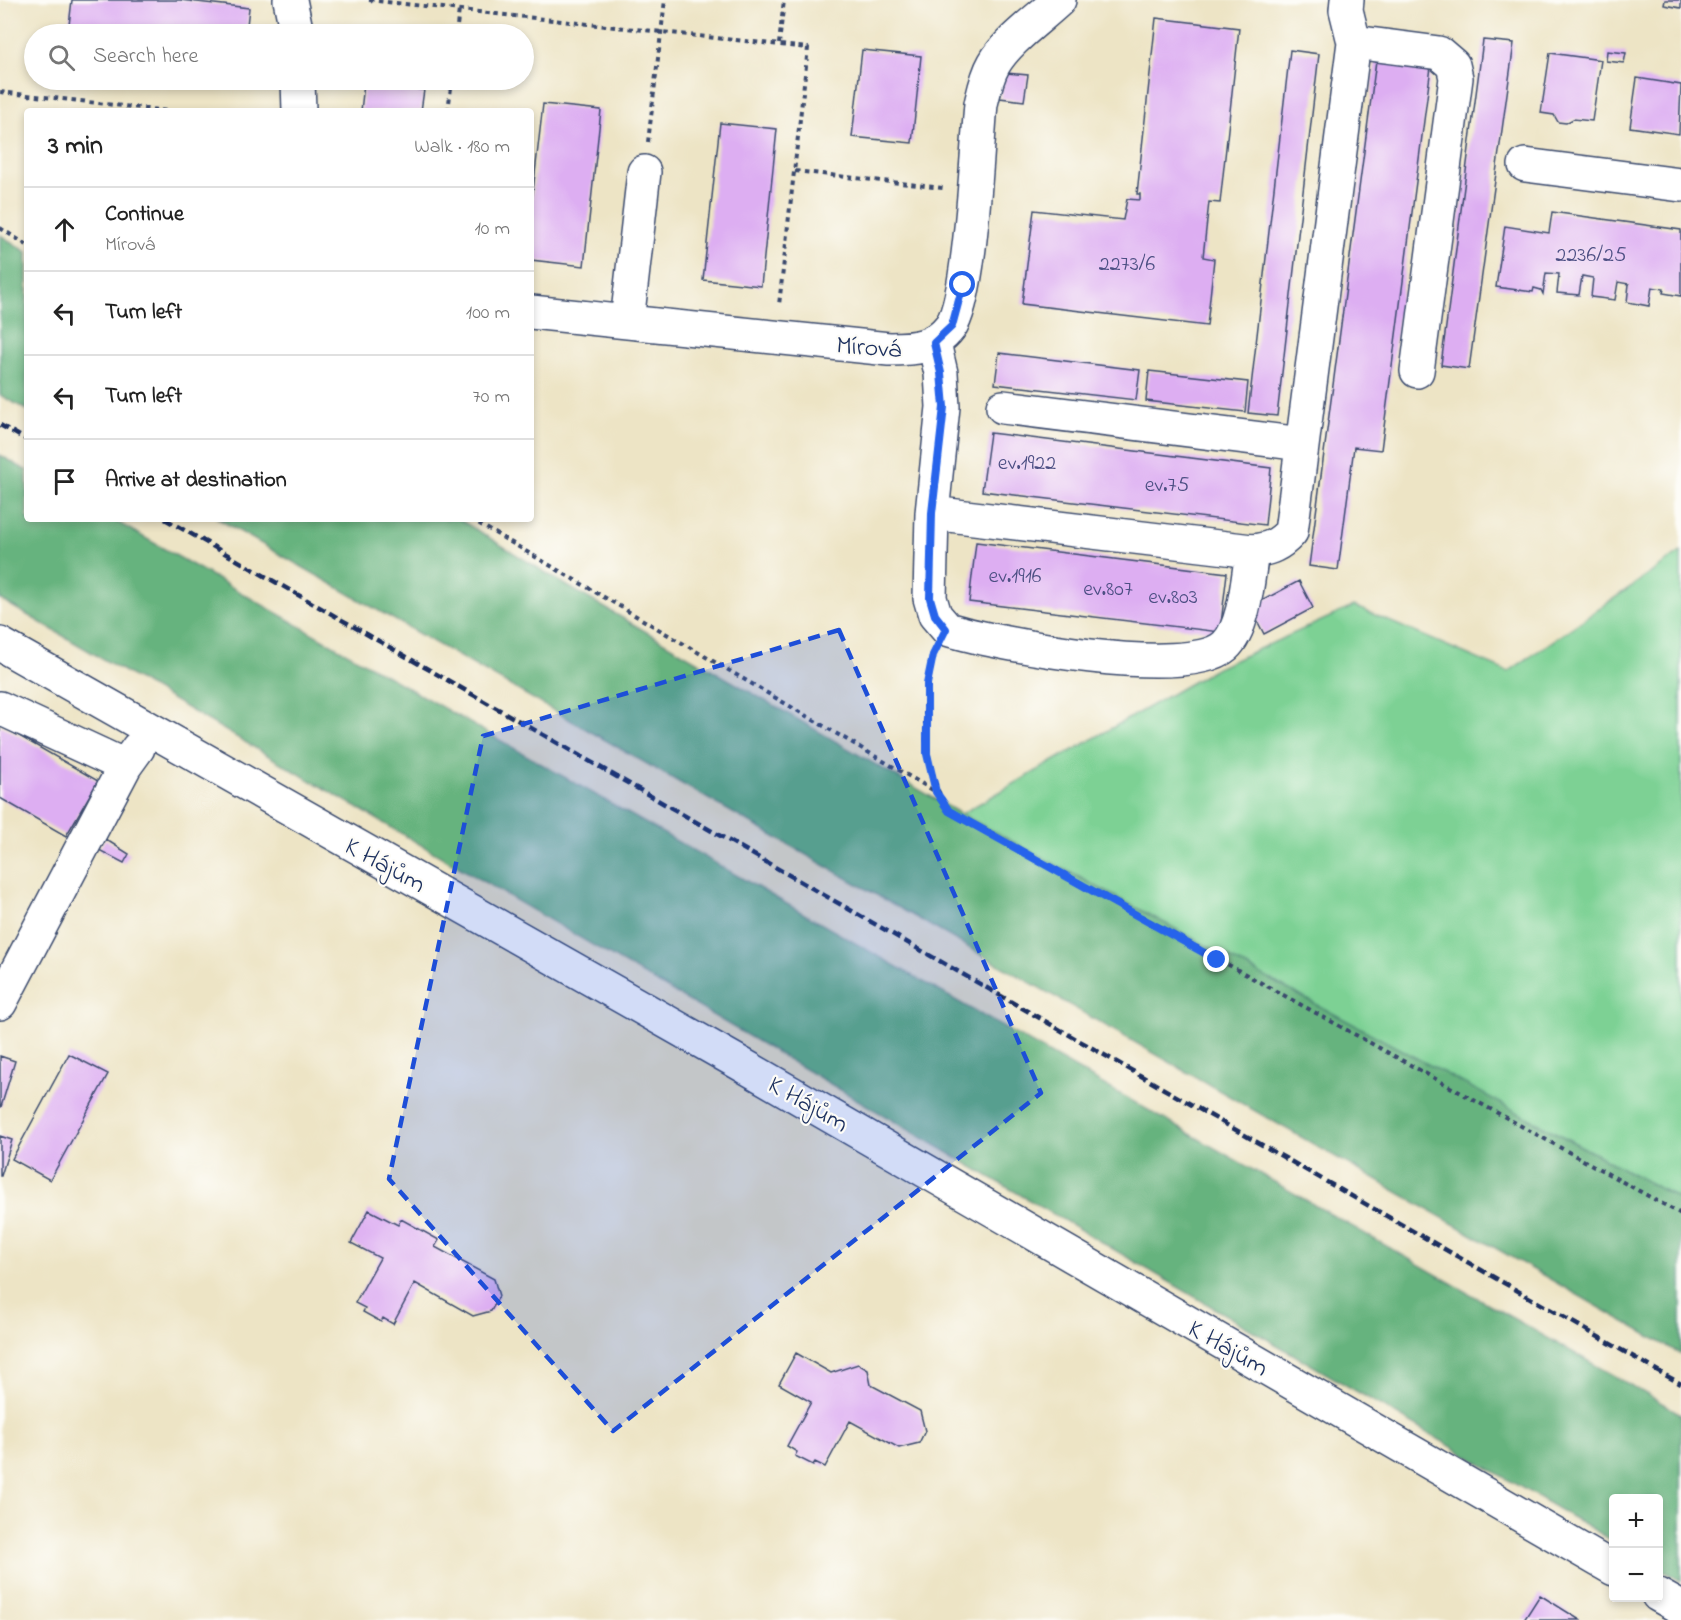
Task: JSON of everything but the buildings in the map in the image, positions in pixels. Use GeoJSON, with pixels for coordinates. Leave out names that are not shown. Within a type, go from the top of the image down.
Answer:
{"type":"FeatureCollection","features":[{"type":"Feature","properties":{"kind":"street"},"geometry":{"type":"LineString","coordinates":[[290,0],[295,24]]}},
{"type":"Feature","properties":{"kind":"street","name":"Mírová"},"geometry":{"type":"LineString","coordinates":[[534,312],[889,349],[915,349],[934,343],[952,326],[963,285],[981,104],[994,63],[1059,0]]}},
{"type":"Feature","properties":{"kind":"street"},"geometry":{"type":"LineString","coordinates":[[932,513],[1252,551],[1267,550],[1281,543],[1291,532],[1354,42],[1346,10],[1347,0]]}},
{"type":"Feature","properties":{"kind":"street"},"geometry":{"type":"LineString","coordinates":[[1354,42],[1439,53],[1453,64],[1456,78],[1417,371]]}},
{"type":"Feature","properties":{"kind":"street"},"geometry":{"type":"LineString","coordinates":[[298,90],[299,108]]}},
{"type":"Feature","properties":{"kind":"street"},"geometry":{"type":"LineString","coordinates":[[1525,165],[1681,185]]}},
{"type":"Feature","properties":{"kind":"street"},"geometry":{"type":"LineString","coordinates":[[627,322],[644,172]]}},
{"type":"Feature","properties":{"kind":"street"},"geometry":{"type":"LineString","coordinates":[[934,343],[941,373],[944,407],[932,513],[930,598],[935,615],[946,629],[1056,652],[1154,660],[1192,659],[1224,647],[1239,626],[1252,551]]}},
{"type":"Feature","properties":{"kind":"street"},"geometry":{"type":"LineString","coordinates":[[1003,407],[1302,444]]}},
{"type":"Feature","properties":{"kind":"street","name":"K Hájům"},"geometry":{"type":"LineString","coordinates":[[0,645],[150,732],[734,1060],[1609,1566]]}},
{"type":"Feature","properties":{"kind":"street"},"geometry":{"type":"LineString","coordinates":[[0,708],[125,766]]}},
{"type":"Feature","properties":{"kind":"street"},"geometry":{"type":"LineString","coordinates":[[0,1003],[125,766],[150,732]]}},
{"type":"Feature","properties":{"kind":"street"},"geometry":{"type":"LineString","coordinates":[[1663,1597],[1681,1608]]}},
{"type":"Feature","properties":{"kind":"path"},"geometry":{"type":"LineString","coordinates":[[369,0],[808,48],[775,339]]}},
{"type":"Feature","properties":{"kind":"path"},"geometry":{"type":"LineString","coordinates":[[644,172],[665,0]]}},
{"type":"Feature","properties":{"kind":"path"},"geometry":{"type":"LineString","coordinates":[[779,44],[784,0]]}},
{"type":"Feature","properties":{"kind":"path"},"geometry":{"type":"LineString","coordinates":[[457,24],[459,10]]}},
{"type":"Feature","properties":{"kind":"path"},"geometry":{"type":"LineString","coordinates":[[448,108],[451,90]]}},
{"type":"Feature","properties":{"kind":"path"},"geometry":{"type":"LineString","coordinates":[[0,92],[141,108]]}},
{"type":"Feature","properties":{"kind":"path"},"geometry":{"type":"LineString","coordinates":[[795,171],[973,192]]}},
{"type":"Feature","properties":{"kind":"path"},"geometry":{"type":"LineString","coordinates":[[0,228],[24,244]]}},
{"type":"Feature","properties":{"kind":"path"},"geometry":{"type":"LineString","coordinates":[[476,522],[936,792]]}},
{"type":"Feature","properties":{"kind":"path"},"geometry":{"type":"LineString","coordinates":[[946,629],[933,655],[927,684],[927,754],[936,792],[949,811],[1681,1214]]}},
{"type":"Feature","properties":{"kind":"highlighted area"},"geometry":{"type":"Polygon","coordinates":[[[839,630],[1041,1093],[613,1431],[389,1179],[483,736],[839,630]]]}},
{"type":"Feature","properties":{"kind":"green space"},"geometry":{"type":"Polygon","coordinates":[[[0,235],[24,250],[24,408],[0,395],[0,235]]]}},
{"type":"Feature","properties":{"kind":"green space"},"geometry":{"type":"Polygon","coordinates":[[[0,455],[24,469],[24,522],[117,522],[1681,1414],[1681,1581],[1663,1570],[1663,1494],[1609,1494],[1609,1539],[0,599],[0,455]]]}},
{"type":"Feature","properties":{"kind":"green space"},"geometry":{"type":"Polygon","coordinates":[[[223,522],[464,522],[569,587],[961,814],[1681,1200],[1681,1354],[223,522]]]}},
{"type":"Feature","properties":{"kind":"green space"},"geometry":{"type":"Polygon","coordinates":[[[1681,552],[1681,1200],[961,814],[1217,668],[1354,606],[1508,672],[1681,552]]]}},
{"type":"Feature","properties":{"kind":"railway"},"geometry":{"type":"LineString","coordinates":[[0,425],[24,438]]}},
{"type":"Feature","properties":{"kind":"railway"},"geometry":{"type":"LineString","coordinates":[[170,522],[1681,1384]]}},
{"type":"Feature","properties":{"kind":"route"},"geometry":{"type":"LineString","coordinates":[[963,285],[952,326],[934,343],[941,373],[944,407],[932,513],[930,598],[935,615],[946,629],[933,655],[927,684],[927,754],[936,792],[949,811],[1217,960]]}}]}
